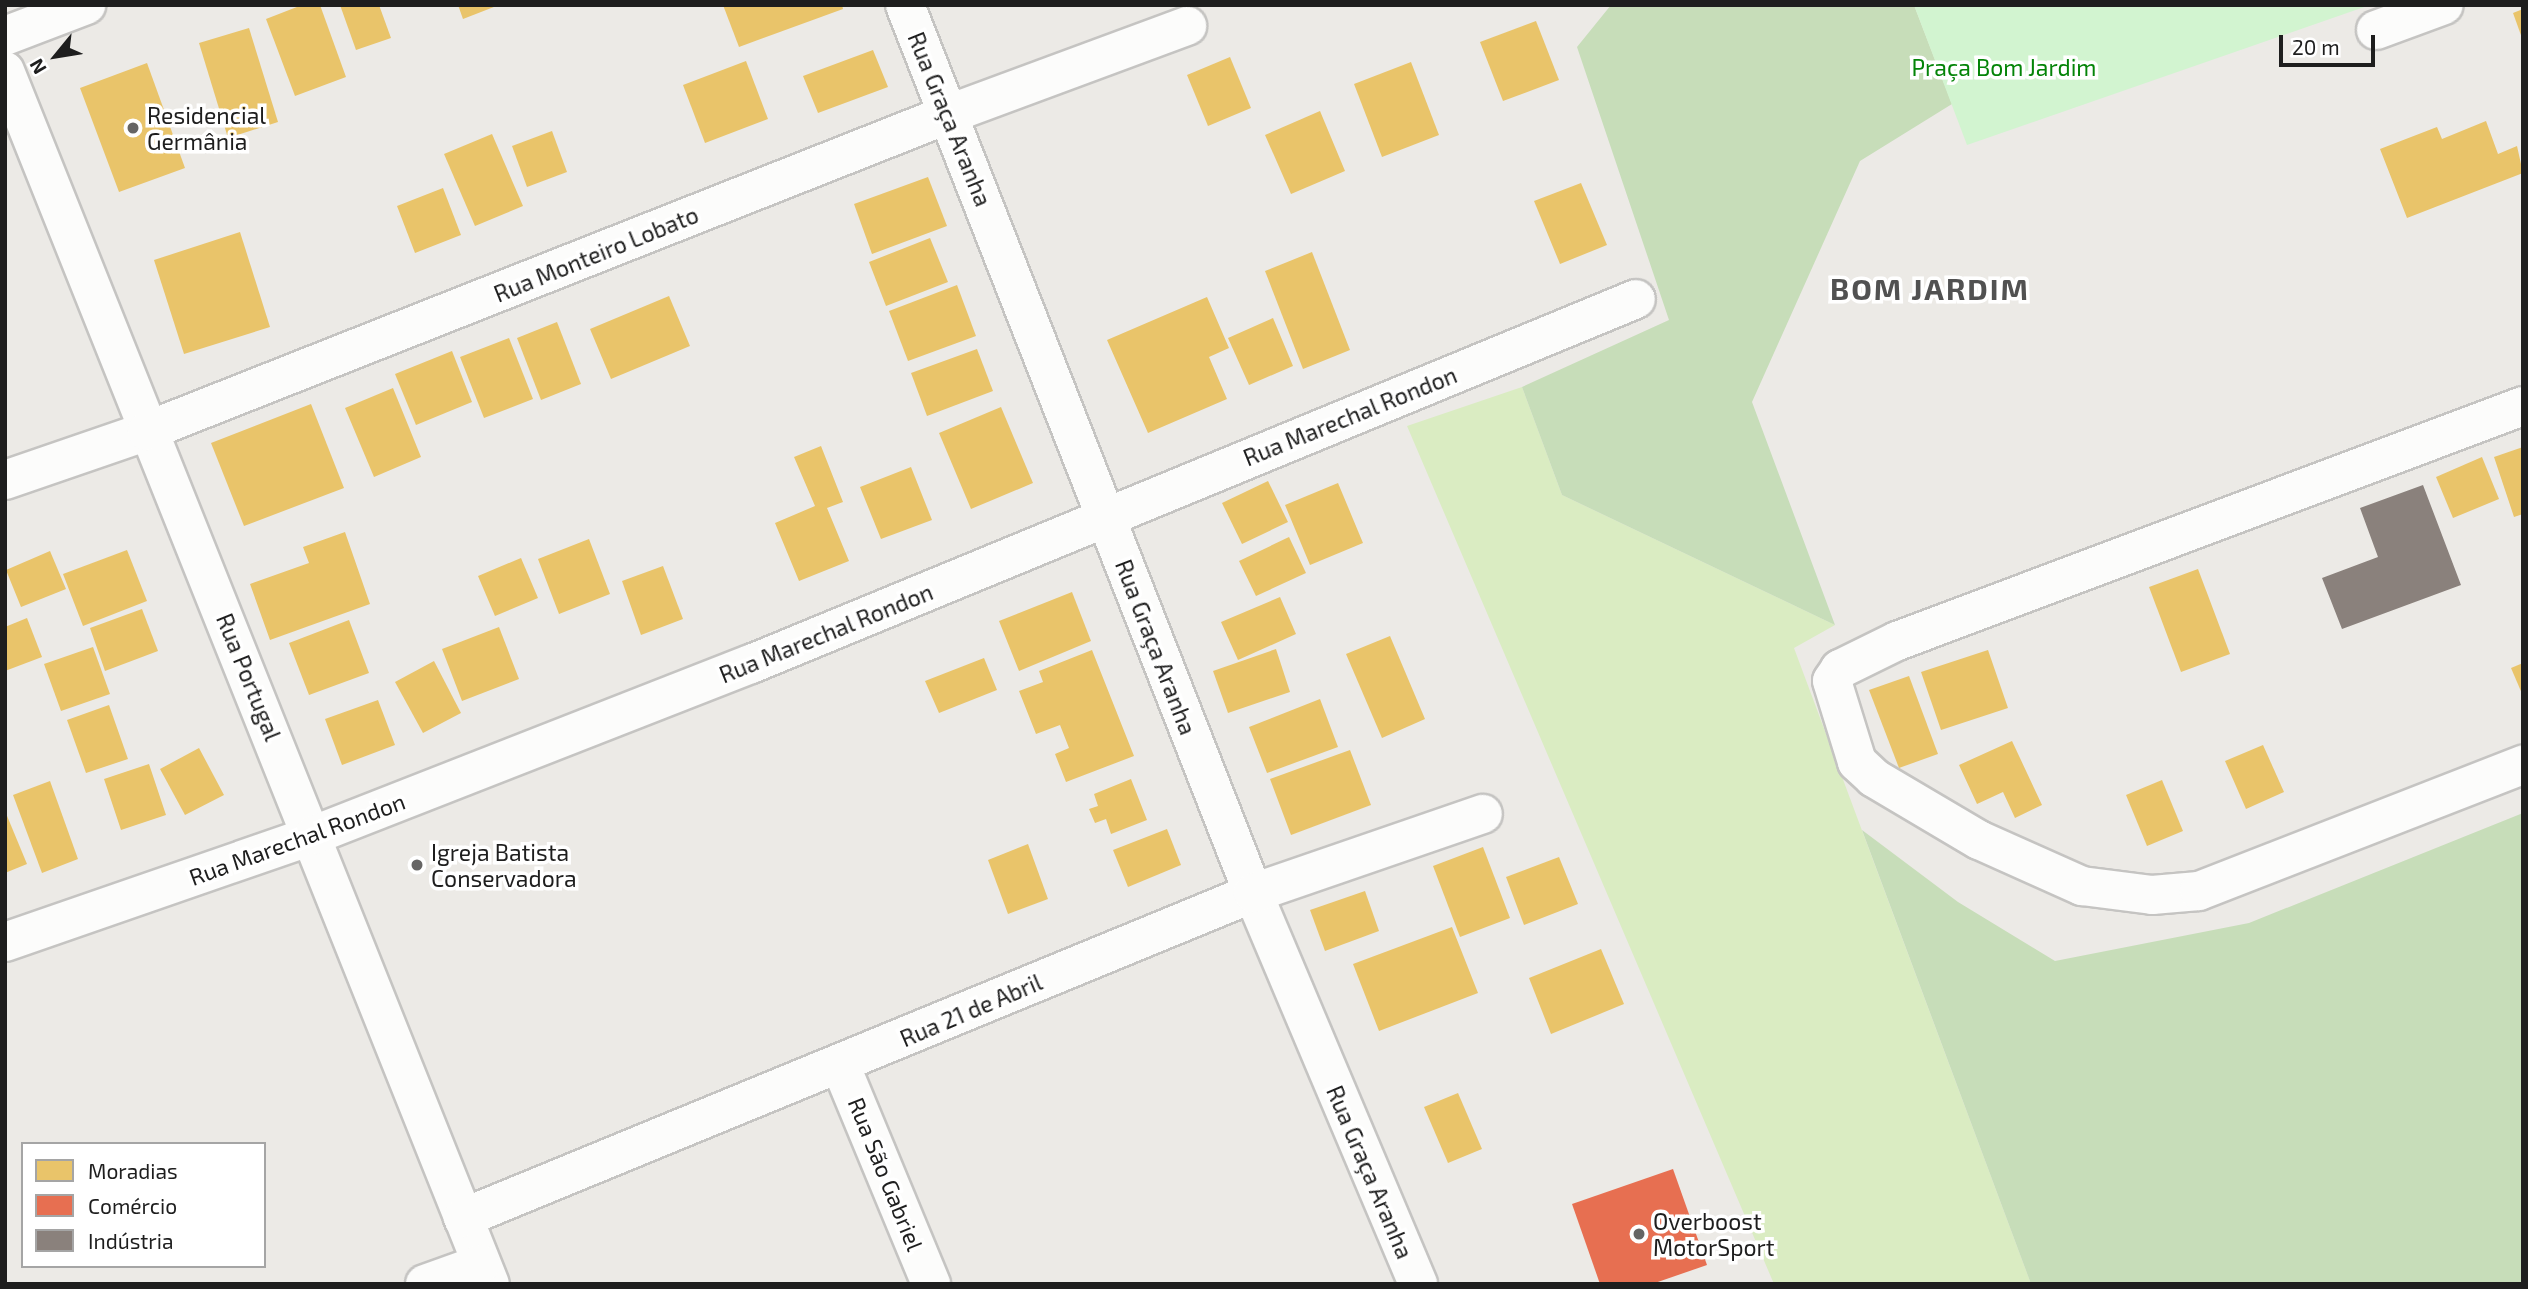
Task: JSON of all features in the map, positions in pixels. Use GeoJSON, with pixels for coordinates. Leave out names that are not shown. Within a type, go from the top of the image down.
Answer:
{"type":"FeatureCollection","features":[{"type":"Feature","properties":{"kind":"street"},"geometry":{"type":"LineString","coordinates":[[5,36],[86,5]]}},
{"type":"Feature","properties":{"kind":"street","name":"Rua Graça Aranha"},"geometry":{"type":"LineString","coordinates":[[905,5],[1253,893],[1418,1284]]}},
{"type":"Feature","properties":{"kind":"street"},"geometry":{"type":"LineString","coordinates":[[2376,30],[2444,5]]}},
{"type":"Feature","properties":{"kind":"street","name":"Rua Monteiro Lobato"},"geometry":{"type":"LineString","coordinates":[[5,480],[147,431],[949,114],[1187,26]]}},
{"type":"Feature","properties":{"kind":"street","name":"Rua Portugal"},"geometry":{"type":"LineString","coordinates":[[5,71],[147,431],[314,835],[486,1274]]}},
{"type":"Feature","properties":{"kind":"street","name":"Rua Marechal Rondon"},"geometry":{"type":"LineString","coordinates":[[5,942],[314,835],[751,664],[1636,299]]}},
{"type":"Feature","properties":{"kind":"street"},"geometry":{"type":"LineString","coordinates":[[2514,768],[2199,891],[2152,895],[2082,886],[1979,840],[1874,778],[1857,762],[1832,681],[1840,668],[1897,641],[2523,406]]}},
{"type":"Feature","properties":{"kind":"street","name":"Rua 21 de Abril"},"geometry":{"type":"LineString","coordinates":[[463,1218],[1253,893],[1483,814]]}},
{"type":"Feature","properties":{"kind":"street","name":"Rua São Gabriel"},"geometry":{"type":"LineString","coordinates":[[840,1064],[931,1284]]}},
{"type":"Feature","properties":{"kind":"street"},"geometry":{"type":"LineString","coordinates":[[425,1284],[486,1274]]}},
{"type":"Feature","properties":{"kind":"green space"},"geometry":{"type":"Polygon","coordinates":[[[1611,5],[1914,5],[1952,104],[1860,161],[1752,402],[1835,625],[1562,495],[1522,387],[1669,320],[1577,47],[1611,5]]]}},
{"type":"Feature","properties":{"kind":"green space","name":"Praça Bom Jardim"},"geometry":{"type":"Polygon","coordinates":[[[1914,5],[2370,5],[1967,145],[1914,5]]]}},
{"type":"Feature","properties":{"kind":"green space"},"geometry":{"type":"Polygon","coordinates":[[[1522,387],[1562,495],[1835,625],[1794,648],[2031,1284],[1774,1284],[1407,426],[1522,387]]]}},
{"type":"Feature","properties":{"kind":"green space"},"geometry":{"type":"Polygon","coordinates":[[[2523,813],[2523,1284],[2031,1284],[1862,830],[1958,902],[2055,961],[2249,923],[2523,813]]]}},
{"type":"Feature","properties":{"kind":"building: Moradias"},"geometry":{"type":"Polygon","coordinates":[[[302,5],[320,5],[346,77],[295,96],[266,19],[302,5]]]}},
{"type":"Feature","properties":{"kind":"building: Moradias"},"geometry":{"type":"Polygon","coordinates":[[[340,5],[379,5],[391,38],[356,50],[340,5]]]}},
{"type":"Feature","properties":{"kind":"building: Moradias"},"geometry":{"type":"Polygon","coordinates":[[[458,5],[499,5],[463,19],[458,5]]]}},
{"type":"Feature","properties":{"kind":"building: Moradias"},"geometry":{"type":"Polygon","coordinates":[[[723,5],[842,5],[843,9],[739,47],[723,5]]]}},
{"type":"Feature","properties":{"kind":"building: Moradias"},"geometry":{"type":"Polygon","coordinates":[[[2523,9],[2523,38],[2522,38],[2513,13],[2523,9]]]}},
{"type":"Feature","properties":{"kind":"building: Moradias"},"geometry":{"type":"Polygon","coordinates":[[[1536,21],[1559,80],[1503,101],[1480,42],[1536,21]]]}},
{"type":"Feature","properties":{"kind":"building: Moradias"},"geometry":{"type":"Polygon","coordinates":[[[249,28],[278,122],[228,138],[199,43],[249,28]]]}},
{"type":"Feature","properties":{"kind":"building: Moradias"},"geometry":{"type":"Polygon","coordinates":[[[873,50],[888,87],[818,113],[803,76],[873,50]]]}},
{"type":"Feature","properties":{"kind":"building: Moradias"},"geometry":{"type":"Polygon","coordinates":[[[1230,57],[1251,108],[1208,126],[1187,75],[1230,57]]]}},
{"type":"Feature","properties":{"kind":"building: Moradias"},"geometry":{"type":"Polygon","coordinates":[[[746,61],[768,119],[705,143],[683,85],[746,61]]]}},
{"type":"Feature","properties":{"kind":"building: Moradias"},"geometry":{"type":"Polygon","coordinates":[[[1411,62],[1439,135],[1382,157],[1354,84],[1411,62]]]}},
{"type":"Feature","properties":{"kind":"building: Moradias","name":"Residencial Germânia"},"geometry":{"type":"Polygon","coordinates":[[[147,63],[185,168],[119,192],[80,88],[147,63]]]}},
{"type":"Feature","properties":{"kind":"building: Moradias"},"geometry":{"type":"Polygon","coordinates":[[[1320,111],[1345,171],[1291,194],[1265,135],[1320,111]]]}},
{"type":"Feature","properties":{"kind":"building: Moradias"},"geometry":{"type":"Polygon","coordinates":[[[2486,121],[2498,154],[2517,146],[2523,173],[2407,218],[2380,149],[2437,127],[2442,139],[2486,121]]]}},
{"type":"Feature","properties":{"kind":"building: Moradias"},"geometry":{"type":"Polygon","coordinates":[[[552,131],[567,172],[527,187],[512,146],[552,131]]]}},
{"type":"Feature","properties":{"kind":"building: Moradias"},"geometry":{"type":"Polygon","coordinates":[[[492,134],[523,206],[475,226],[444,154],[492,134]]]}},
{"type":"Feature","properties":{"kind":"building: Moradias"},"geometry":{"type":"Polygon","coordinates":[[[928,177],[947,226],[872,254],[854,204],[928,177]]]}},
{"type":"Feature","properties":{"kind":"building: Moradias"},"geometry":{"type":"Polygon","coordinates":[[[1581,183],[1607,245],[1560,264],[1534,201],[1581,183]]]}},
{"type":"Feature","properties":{"kind":"building: Moradias"},"geometry":{"type":"Polygon","coordinates":[[[443,188],[461,235],[415,253],[397,206],[443,188]]]}},
{"type":"Feature","properties":{"kind":"building: Moradias"},"geometry":{"type":"Polygon","coordinates":[[[240,232],[270,327],[184,354],[154,260],[240,232]]]}},
{"type":"Feature","properties":{"kind":"building: Moradias"},"geometry":{"type":"Polygon","coordinates":[[[930,238],[948,282],[886,306],[869,262],[930,238]]]}},
{"type":"Feature","properties":{"kind":"building: Moradias"},"geometry":{"type":"Polygon","coordinates":[[[1312,252],[1350,350],[1303,369],[1265,271],[1312,252]]]}},
{"type":"Feature","properties":{"kind":"building: Moradias"},"geometry":{"type":"Polygon","coordinates":[[[957,285],[976,336],[908,361],[889,311],[957,285]]]}},
{"type":"Feature","properties":{"kind":"building: Moradias"},"geometry":{"type":"Polygon","coordinates":[[[669,296],[690,346],[611,379],[590,329],[669,296]]]}},
{"type":"Feature","properties":{"kind":"building: Moradias"},"geometry":{"type":"Polygon","coordinates":[[[1207,297],[1229,348],[1209,357],[1227,399],[1148,433],[1107,340],[1207,297]]]}},
{"type":"Feature","properties":{"kind":"building: Moradias"},"geometry":{"type":"Polygon","coordinates":[[[1273,318],[1293,366],[1249,385],[1228,338],[1273,318]]]}},
{"type":"Feature","properties":{"kind":"building: Moradias"},"geometry":{"type":"Polygon","coordinates":[[[557,322],[581,384],[541,400],[517,338],[557,322]]]}},
{"type":"Feature","properties":{"kind":"building: Moradias"},"geometry":{"type":"Polygon","coordinates":[[[509,338],[533,399],[484,418],[460,357],[509,338]]]}},
{"type":"Feature","properties":{"kind":"building: Moradias"},"geometry":{"type":"Polygon","coordinates":[[[977,349],[993,391],[927,416],[911,373],[977,349]]]}},
{"type":"Feature","properties":{"kind":"building: Moradias"},"geometry":{"type":"Polygon","coordinates":[[[452,351],[472,402],[416,425],[395,374],[452,351]]]}},
{"type":"Feature","properties":{"kind":"building: Moradias"},"geometry":{"type":"Polygon","coordinates":[[[393,388],[421,457],[374,477],[345,408],[393,388]]]}},
{"type":"Feature","properties":{"kind":"building: Moradias"},"geometry":{"type":"Polygon","coordinates":[[[311,404],[344,488],[244,526],[211,443],[311,404]]]}},
{"type":"Feature","properties":{"kind":"building: Moradias"},"geometry":{"type":"Polygon","coordinates":[[[1001,407],[1033,483],[971,509],[939,433],[1001,407]]]}},
{"type":"Feature","properties":{"kind":"building: Moradias"},"geometry":{"type":"Polygon","coordinates":[[[821,446],[843,502],[827,508],[849,561],[799,581],[775,523],[815,506],[794,457],[821,446]]]}},
{"type":"Feature","properties":{"kind":"building: Moradias"},"geometry":{"type":"Polygon","coordinates":[[[2523,447],[2523,514],[2514,517],[2494,457],[2523,447]]]}},
{"type":"Feature","properties":{"kind":"building: Moradias"},"geometry":{"type":"Polygon","coordinates":[[[2482,457],[2499,499],[2453,518],[2436,477],[2482,457]]]}},
{"type":"Feature","properties":{"kind":"building: Moradias"},"geometry":{"type":"Polygon","coordinates":[[[911,467],[932,520],[881,539],[860,487],[911,467]]]}},
{"type":"Feature","properties":{"kind":"building: Moradias"},"geometry":{"type":"Polygon","coordinates":[[[1268,481],[1288,522],[1242,544],[1222,503],[1268,481]]]}},
{"type":"Feature","properties":{"kind":"building: Moradias"},"geometry":{"type":"Polygon","coordinates":[[[1338,483],[1363,543],[1310,565],[1285,505],[1338,483]]]}},
{"type":"Feature","properties":{"kind":"building: Moradias"},"geometry":{"type":"Polygon","coordinates":[[[345,532],[370,604],[270,640],[250,584],[309,563],[303,547],[345,532]]]}},
{"type":"Feature","properties":{"kind":"building: Moradias"},"geometry":{"type":"Polygon","coordinates":[[[1289,537],[1306,573],[1256,596],[1239,561],[1289,537]]]}},
{"type":"Feature","properties":{"kind":"building: Moradias"},"geometry":{"type":"Polygon","coordinates":[[[589,539],[610,594],[559,614],[538,559],[589,539]]]}},
{"type":"Feature","properties":{"kind":"building: Moradias"},"geometry":{"type":"Polygon","coordinates":[[[127,550],[147,601],[83,626],[63,574],[127,550]]]}},
{"type":"Feature","properties":{"kind":"building: Moradias"},"geometry":{"type":"Polygon","coordinates":[[[50,551],[66,589],[21,607],[6,570],[50,551]]]}},
{"type":"Feature","properties":{"kind":"building: Moradias"},"geometry":{"type":"Polygon","coordinates":[[[521,558],[538,598],[495,616],[478,576],[521,558]]]}},
{"type":"Feature","properties":{"kind":"building: Moradias"},"geometry":{"type":"Polygon","coordinates":[[[663,566],[683,619],[641,635],[622,581],[663,566]]]}},
{"type":"Feature","properties":{"kind":"building: Moradias"},"geometry":{"type":"Polygon","coordinates":[[[2198,569],[2230,654],[2181,672],[2149,587],[2198,569]]]}},
{"type":"Feature","properties":{"kind":"building: Moradias"},"geometry":{"type":"Polygon","coordinates":[[[1072,592],[1091,641],[1019,671],[999,621],[1072,592]]]}},
{"type":"Feature","properties":{"kind":"building: Moradias"},"geometry":{"type":"Polygon","coordinates":[[[1280,597],[1296,634],[1238,660],[1221,622],[1280,597]]]}},
{"type":"Feature","properties":{"kind":"building: Moradias"},"geometry":{"type":"Polygon","coordinates":[[[142,609],[158,651],[105,671],[90,628],[142,609]]]}},
{"type":"Feature","properties":{"kind":"building: Moradias"},"geometry":{"type":"Polygon","coordinates":[[[27,618],[42,657],[5,671],[5,627],[27,618]]]}},
{"type":"Feature","properties":{"kind":"building: Moradias"},"geometry":{"type":"Polygon","coordinates":[[[349,620],[369,673],[309,695],[289,643],[349,620]]]}},
{"type":"Feature","properties":{"kind":"building: Moradias"},"geometry":{"type":"Polygon","coordinates":[[[499,627],[519,679],[462,701],[442,649],[499,627]]]}},
{"type":"Feature","properties":{"kind":"building: Moradias"},"geometry":{"type":"Polygon","coordinates":[[[1390,636],[1425,719],[1382,738],[1346,654],[1390,636]]]}},
{"type":"Feature","properties":{"kind":"building: Moradias"},"geometry":{"type":"Polygon","coordinates":[[[93,647],[110,694],[61,711],[44,664],[93,647]]]}},
{"type":"Feature","properties":{"kind":"building: Moradias"},"geometry":{"type":"Polygon","coordinates":[[[1276,649],[1290,692],[1228,713],[1213,671],[1276,649]]]}},
{"type":"Feature","properties":{"kind":"building: Moradias"},"geometry":{"type":"Polygon","coordinates":[[[1092,650],[1134,756],[1066,782],[1055,754],[1069,748],[1060,725],[1036,734],[1019,691],[1043,682],[1039,671],[1092,650]]]}},
{"type":"Feature","properties":{"kind":"building: Moradias"},"geometry":{"type":"Polygon","coordinates":[[[1988,650],[2008,708],[1941,730],[1921,672],[1988,650]]]}},
{"type":"Feature","properties":{"kind":"building: Moradias"},"geometry":{"type":"Polygon","coordinates":[[[984,658],[997,690],[939,713],[925,681],[984,658]]]}},
{"type":"Feature","properties":{"kind":"building: Moradias"},"geometry":{"type":"Polygon","coordinates":[[[434,661],[461,713],[423,733],[395,682],[434,661]]]}},
{"type":"Feature","properties":{"kind":"building: Moradias"},"geometry":{"type":"Polygon","coordinates":[[[2523,663],[2523,696],[2511,668],[2523,663]]]}},
{"type":"Feature","properties":{"kind":"building: Moradias"},"geometry":{"type":"Polygon","coordinates":[[[1909,676],[1938,754],[1899,768],[1869,690],[1909,676]]]}},
{"type":"Feature","properties":{"kind":"building: Moradias"},"geometry":{"type":"Polygon","coordinates":[[[1320,699],[1338,747],[1267,773],[1249,727],[1320,699]]]}},
{"type":"Feature","properties":{"kind":"building: Moradias"},"geometry":{"type":"Polygon","coordinates":[[[378,700],[395,745],[342,765],[325,719],[378,700]]]}},
{"type":"Feature","properties":{"kind":"building: Moradias"},"geometry":{"type":"Polygon","coordinates":[[[109,705],[128,759],[86,773],[67,720],[109,705]]]}},
{"type":"Feature","properties":{"kind":"building: Moradias"},"geometry":{"type":"Polygon","coordinates":[[[2012,741],[2042,805],[2015,818],[2003,792],[1977,804],[1959,765],[2012,741]]]}},
{"type":"Feature","properties":{"kind":"building: Moradias"},"geometry":{"type":"Polygon","coordinates":[[[2263,745],[2284,792],[2246,809],[2225,761],[2263,745]]]}},
{"type":"Feature","properties":{"kind":"building: Moradias"},"geometry":{"type":"Polygon","coordinates":[[[199,748],[224,795],[185,815],[160,769],[199,748]]]}},
{"type":"Feature","properties":{"kind":"building: Moradias"},"geometry":{"type":"Polygon","coordinates":[[[1350,750],[1371,805],[1291,835],[1270,779],[1350,750]]]}},
{"type":"Feature","properties":{"kind":"building: Moradias"},"geometry":{"type":"Polygon","coordinates":[[[149,764],[166,815],[121,830],[104,779],[149,764]]]}},
{"type":"Feature","properties":{"kind":"building: Moradias"},"geometry":{"type":"Polygon","coordinates":[[[1131,779],[1147,820],[1111,834],[1106,819],[1095,823],[1089,809],[1098,806],[1094,794],[1131,779]]]}},
{"type":"Feature","properties":{"kind":"building: Moradias"},"geometry":{"type":"Polygon","coordinates":[[[2162,780],[2183,831],[2147,846],[2126,795],[2162,780]]]}},
{"type":"Feature","properties":{"kind":"building: Moradias"},"geometry":{"type":"Polygon","coordinates":[[[50,781],[78,859],[42,873],[13,795],[50,781]]]}},
{"type":"Feature","properties":{"kind":"building: Moradias"},"geometry":{"type":"Polygon","coordinates":[[[5,811],[27,864],[5,873],[5,811]]]}},
{"type":"Feature","properties":{"kind":"building: Moradias"},"geometry":{"type":"Polygon","coordinates":[[[1167,829],[1181,865],[1128,887],[1113,850],[1167,829]]]}},
{"type":"Feature","properties":{"kind":"building: Moradias"},"geometry":{"type":"Polygon","coordinates":[[[1028,844],[1048,899],[1008,914],[988,860],[1028,844]]]}},
{"type":"Feature","properties":{"kind":"building: Moradias"},"geometry":{"type":"Polygon","coordinates":[[[1483,847],[1510,918],[1460,937],[1433,866],[1483,847]]]}},
{"type":"Feature","properties":{"kind":"building: Moradias"},"geometry":{"type":"Polygon","coordinates":[[[1559,857],[1578,904],[1524,925],[1506,877],[1559,857]]]}},
{"type":"Feature","properties":{"kind":"building: Moradias"},"geometry":{"type":"Polygon","coordinates":[[[1365,891],[1379,931],[1325,951],[1310,910],[1365,891]]]}},
{"type":"Feature","properties":{"kind":"building: Moradias"},"geometry":{"type":"Polygon","coordinates":[[[1452,927],[1478,993],[1379,1031],[1353,964],[1452,927]]]}},
{"type":"Feature","properties":{"kind":"building: Moradias"},"geometry":{"type":"Polygon","coordinates":[[[1601,949],[1624,1004],[1551,1034],[1529,978],[1601,949]]]}},
{"type":"Feature","properties":{"kind":"building: Moradias"},"geometry":{"type":"Polygon","coordinates":[[[1458,1093],[1482,1149],[1448,1163],[1424,1107],[1458,1093]]]}},
{"type":"Feature","properties":{"kind":"building: Comércio","name":"Overboost MotorSport"},"geometry":{"type":"Polygon","coordinates":[[[1673,1169],[1707,1265],[1652,1284],[1600,1284],[1572,1204],[1673,1169]]]}},
{"type":"Feature","properties":{"kind":"building: Indústria"},"geometry":{"type":"Polygon","coordinates":[[[2423,485],[2461,585],[2342,629],[2322,578],[2378,557],[2360,508],[2423,485]]]}},
{"type":"Feature","properties":{"kind":"place","name":"Residencial Germânia"},"geometry":{"type":"Point","coordinates":[133,128]}},
{"type":"Feature","properties":{"kind":"place","name":"Igreja Batista Conservadora"},"geometry":{"type":"Point","coordinates":[417,865]}},
{"type":"Feature","properties":{"kind":"place","name":"Overboost MotorSport"},"geometry":{"type":"Point","coordinates":[1639,1234]}},
{"type":"Feature","properties":{"kind":"district","name":"BOM JARDIM"},"geometry":{"type":"Point","coordinates":[1930,288]}}]}
